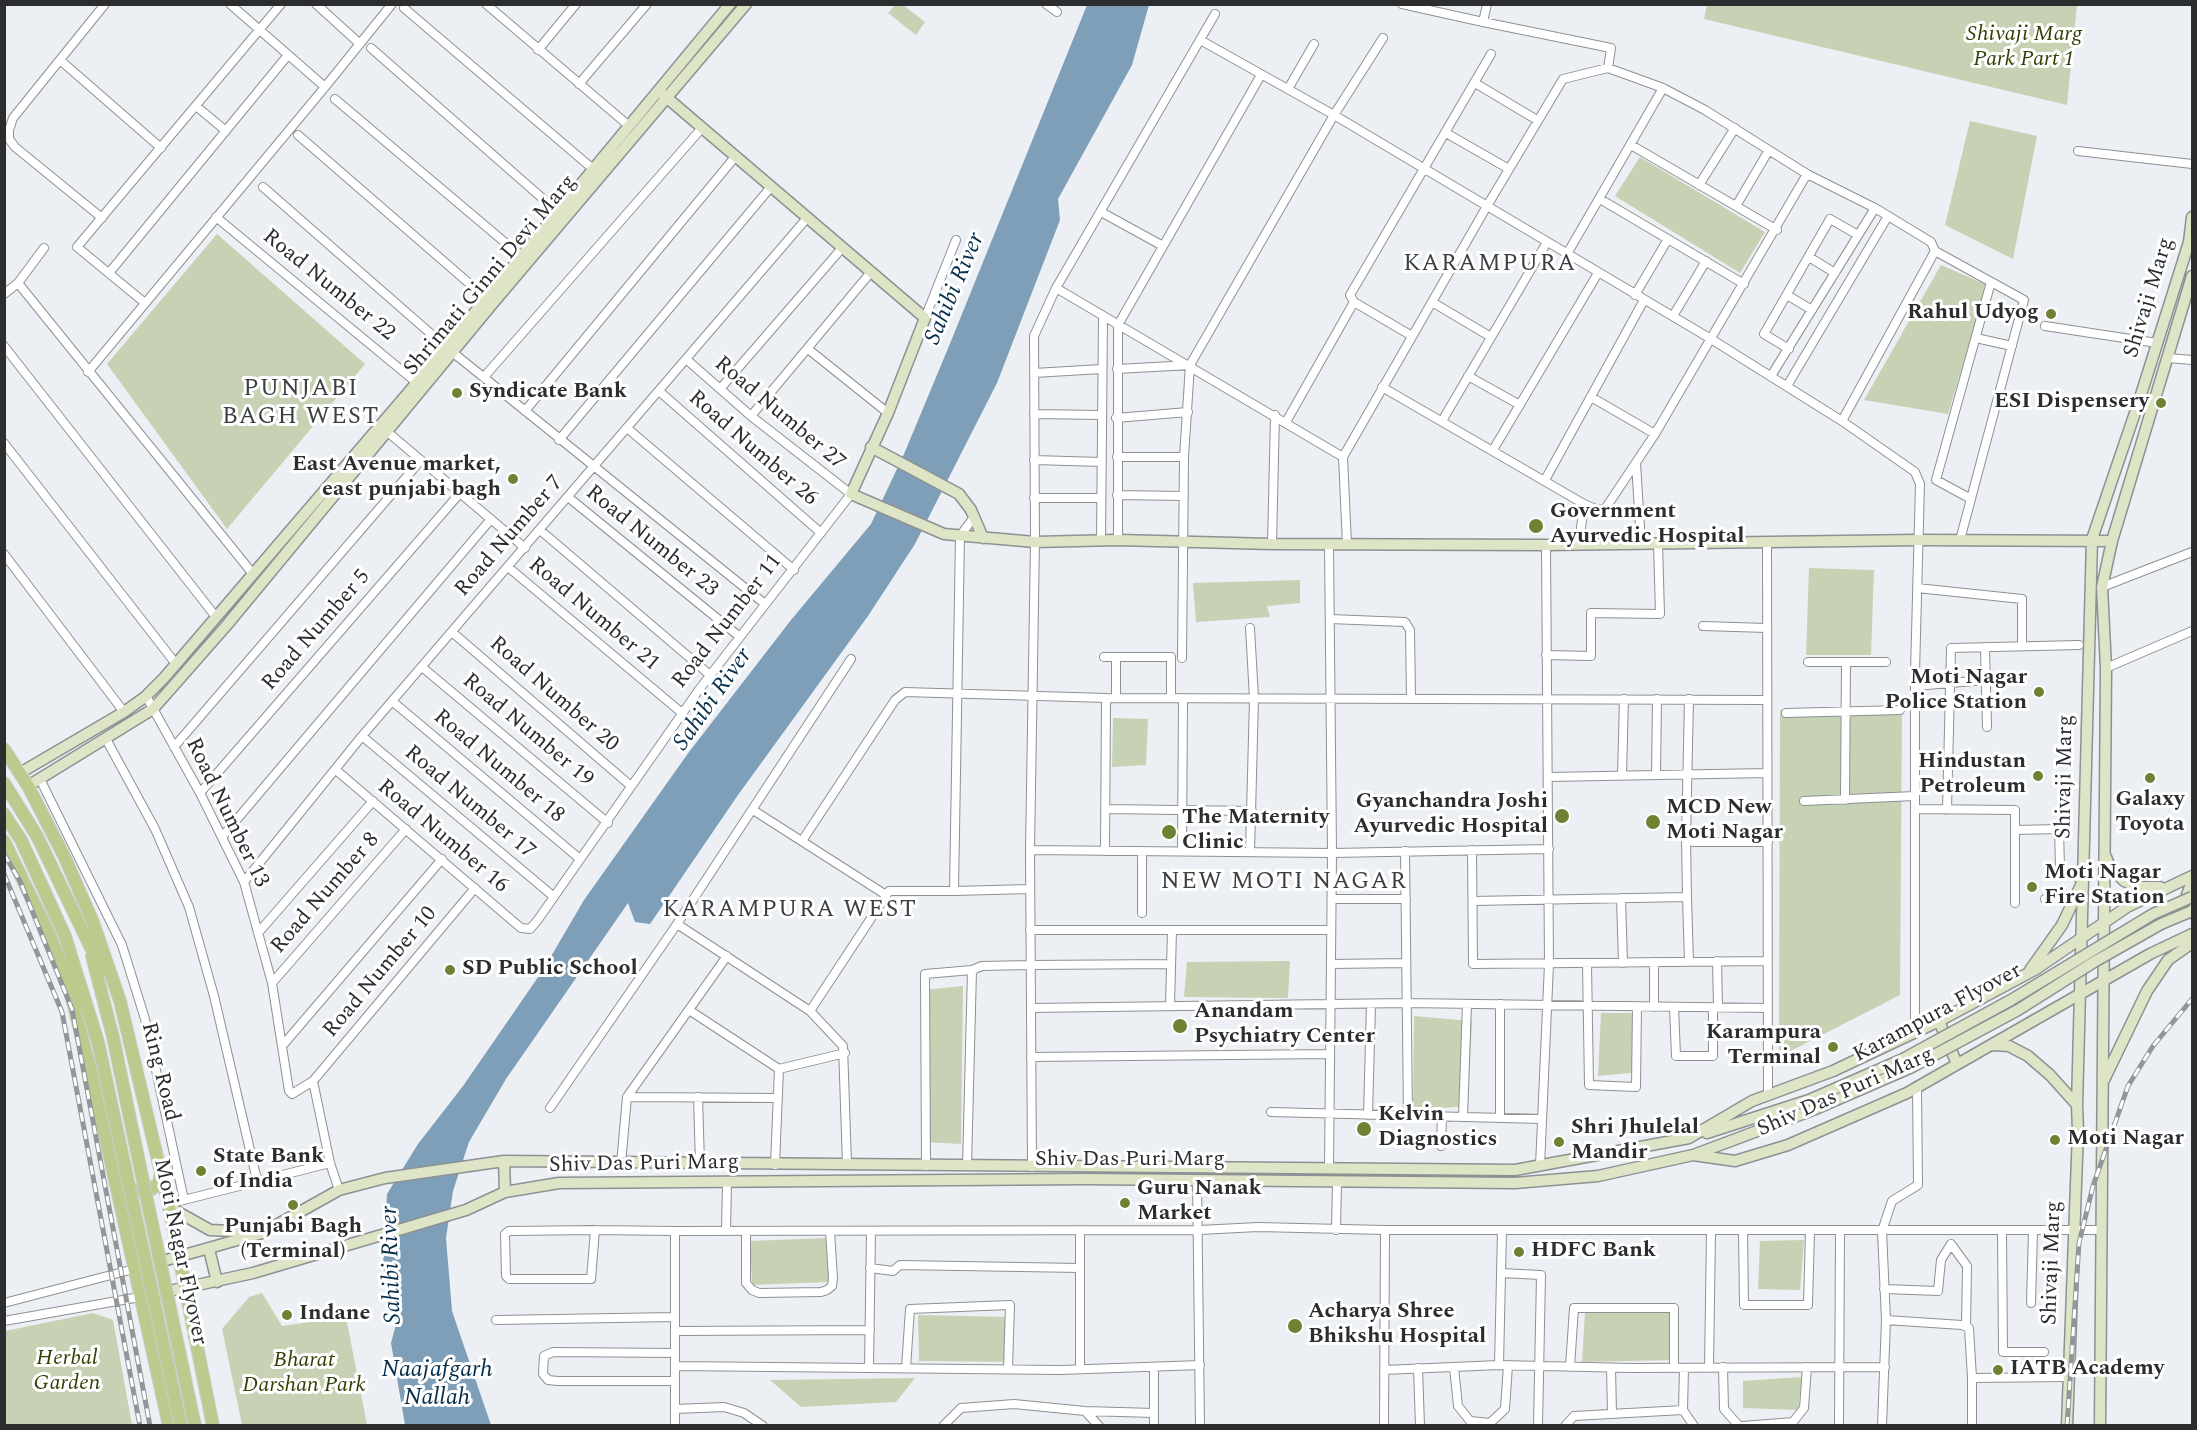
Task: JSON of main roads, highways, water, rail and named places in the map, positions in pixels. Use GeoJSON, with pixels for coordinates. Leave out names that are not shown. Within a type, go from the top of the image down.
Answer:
{"type":"FeatureCollection","features":[{"type":"Feature","properties":{"kind":"main road","name":"Shrimati Ginni Devi Marg"},"geometry":{"type":"LineString","coordinates":[[20,773],[124,712],[146,696],[176,664],[253,574],[384,429],[417,382],[449,350],[486,298],[628,125],[663,95],[730,4]]}},
{"type":"Feature","properties":{"kind":"main road","name":"Shrimati Ginni Devi Marg"},"geometry":{"type":"LineString","coordinates":[[28,786],[153,708],[663,95],[746,4]]}},
{"type":"Feature","properties":{"kind":"main road","name":"Road Number 11"},"geometry":{"type":"LineString","coordinates":[[663,95],[925,318],[876,449],[854,495],[944,534],[983,538]]}},
{"type":"Feature","properties":{"kind":"main road","name":"Shivaji Marg"},"geometry":{"type":"LineString","coordinates":[[2067,1425],[2079,1131],[2077,1105],[2092,539],[2189,242],[2193,217]]}},
{"type":"Feature","properties":{"kind":"main road","name":"Shivaji Marg"},"geometry":{"type":"LineString","coordinates":[[2100,1425],[2106,668],[2102,587],[2112,541],[2193,276]]}},
{"type":"Feature","properties":{"kind":"main road"},"geometry":{"type":"LineString","coordinates":[[876,449],[959,494],[974,517],[983,538],[1035,542],[1118,540],[1182,543],[1546,545],[1919,540],[2092,539],[2112,541]]}},
{"type":"Feature","properties":{"kind":"main road","name":"Ring Road"},"geometry":{"type":"LineString","coordinates":[[4,749],[28,786],[64,856],[93,922],[120,1001],[169,1206],[213,1425]]}},
{"type":"Feature","properties":{"kind":"main road"},"geometry":{"type":"LineString","coordinates":[[4,783],[37,836],[90,946],[120,1001]]}},
{"type":"Feature","properties":{"kind":"main road"},"geometry":{"type":"LineString","coordinates":[[4,814],[21,840],[65,936],[98,1042],[181,1425]]}},
{"type":"Feature","properties":{"kind":"main road"},"geometry":{"type":"LineString","coordinates":[[4,842],[45,912],[65,936]]}},
{"type":"Feature","properties":{"kind":"main road"},"geometry":{"type":"LineString","coordinates":[[2104,851],[2117,875],[2131,885],[2150,888],[2173,884],[2193,876]]}},
{"type":"Feature","properties":{"kind":"main road"},"geometry":{"type":"LineString","coordinates":[[18,866],[50,936],[68,983],[92,1076],[134,1269],[146,1296],[168,1422]]}},
{"type":"Feature","properties":{"kind":"main road"},"geometry":{"type":"LineString","coordinates":[[2026,975],[2062,925],[2084,880]]}},
{"type":"Feature","properties":{"kind":"main road"},"geometry":{"type":"LineString","coordinates":[[2193,881],[2187,895],[2193,912]]}},
{"type":"Feature","properties":{"kind":"main road","name":"Shiv Das Puri Marg"},"geometry":{"type":"LineString","coordinates":[[134,1269],[262,1233],[339,1190],[385,1178],[504,1161],[621,1164],[1515,1170],[1599,1152],[1689,1138],[1752,1101],[1833,1071],[1939,1021],[2026,975],[2127,907],[2173,884]]}},
{"type":"Feature","properties":{"kind":"main road","name":"Karampura Flyover"},"geometry":{"type":"LineString","coordinates":[[1689,1138],[1809,1100],[1906,1064],[2153,914],[2193,897]]}},
{"type":"Feature","properties":{"kind":"main road","name":"Karampura Flyover"},"geometry":{"type":"LineString","coordinates":[[1693,1155],[1813,1110],[2018,1010],[2094,962],[2161,924],[2193,912]]}},
{"type":"Feature","properties":{"kind":"main road","name":"Shiv Das Puri Marg"},"geometry":{"type":"LineString","coordinates":[[146,1296],[217,1282],[387,1235],[466,1210],[505,1192],[559,1183],[1197,1180],[1515,1183],[1598,1176],[1693,1155],[1735,1161],[1788,1145],[1917,1087],[2150,954],[2193,934]]}},
{"type":"Feature","properties":{"kind":"main road"},"geometry":{"type":"LineString","coordinates":[[2102,1086],[2147,991],[2168,960],[2193,943]]}},
{"type":"Feature","properties":{"kind":"main road","name":"Moti Nagar Flyover"},"geometry":{"type":"LineString","coordinates":[[90,946],[195,1425]]}},
{"type":"Feature","properties":{"kind":"main road"},"geometry":{"type":"LineString","coordinates":[[1939,1021],[1957,1065]]}},
{"type":"Feature","properties":{"kind":"main road"},"geometry":{"type":"LineString","coordinates":[[1992,1045],[2009,1046],[2028,1056],[2050,1075],[2077,1105]]}},
{"type":"Feature","properties":{"kind":"main road"},"geometry":{"type":"LineString","coordinates":[[504,1161],[505,1192]]}},
{"type":"Feature","properties":{"kind":"main road"},"geometry":{"type":"LineString","coordinates":[[115,1179],[134,1190],[149,1191],[159,1183],[161,1171]]}},
{"type":"Feature","properties":{"kind":"main road"},"geometry":{"type":"LineString","coordinates":[[169,1206],[210,1230],[262,1233]]}},
{"type":"Feature","properties":{"kind":"main road"},"geometry":{"type":"LineString","coordinates":[[209,1249],[217,1282]]}},
{"type":"Feature","properties":{"kind":"main road"},"geometry":{"type":"LineString","coordinates":[[168,1422],[170,1395],[176,1384],[191,1380],[200,1384],[205,1391]]}},
{"type":"Feature","properties":{"kind":"water","name":"Naajafgarh Nallah"},"geometry":{"type":"Polygon","coordinates":[[[1087,5],[1149,5],[1132,65],[1058,199],[1060,220],[997,383],[915,544],[868,616],[738,795],[650,924],[635,922],[628,903],[506,1079],[469,1142],[453,1191],[446,1238],[452,1311],[491,1425],[405,1425],[391,1343],[396,1324],[383,1266],[387,1194],[418,1144],[463,1086],[543,970],[584,900],[689,752],[791,620],[871,524],[904,454],[949,346],[1087,5]]]}},
{"type":"Feature","properties":{"kind":"railway"},"geometry":{"type":"LineString","coordinates":[[4,854],[20,881],[72,1009],[150,1426]]}},
{"type":"Feature","properties":{"kind":"railway"},"geometry":{"type":"LineString","coordinates":[[4,874],[62,1012],[140,1426]]}},
{"type":"Feature","properties":{"kind":"railway"},"geometry":{"type":"LineString","coordinates":[[2067,1426],[2079,1243],[2093,1186],[2128,1086],[2153,1046],[2192,999]]}},
{"type":"Feature","properties":{"kind":"place","name":"Rahul Udyog"},"geometry":{"type":"Point","coordinates":[2051,314]}},
{"type":"Feature","properties":{"kind":"place","name":"Syndicate Bank"},"geometry":{"type":"Point","coordinates":[457,393]}},
{"type":"Feature","properties":{"kind":"place","name":"ESI Dispensery"},"geometry":{"type":"Point","coordinates":[2161,403]}},
{"type":"Feature","properties":{"kind":"place","name":"East Avenue market, east punjabi bagh"},"geometry":{"type":"Point","coordinates":[513,479]}},
{"type":"Feature","properties":{"kind":"place","name":"Government Ayurvedic Hospital"},"geometry":{"type":"Point","coordinates":[1536,526]}},
{"type":"Feature","properties":{"kind":"place","name":"Moti Nagar Police Station"},"geometry":{"type":"Point","coordinates":[2039,692]}},
{"type":"Feature","properties":{"kind":"place","name":"Hindustan Petroleum"},"geometry":{"type":"Point","coordinates":[2038,776]}},
{"type":"Feature","properties":{"kind":"place","name":"Galaxy Toyota"},"geometry":{"type":"Point","coordinates":[2150,778]}},
{"type":"Feature","properties":{"kind":"place","name":"Gyanchandra Joshi Ayurvedic Hospital"},"geometry":{"type":"Point","coordinates":[1562,816]}},
{"type":"Feature","properties":{"kind":"place","name":"MCD New Moti Nagar"},"geometry":{"type":"Point","coordinates":[1653,822]}},
{"type":"Feature","properties":{"kind":"place","name":"The Maternity Clinic"},"geometry":{"type":"Point","coordinates":[1169,832]}},
{"type":"Feature","properties":{"kind":"place","name":"Moti Nagar Fire Station"},"geometry":{"type":"Point","coordinates":[2032,887]}},
{"type":"Feature","properties":{"kind":"place","name":"SD Public School"},"geometry":{"type":"Point","coordinates":[450,970]}},
{"type":"Feature","properties":{"kind":"place","name":"Anandam Psychiatry Center"},"geometry":{"type":"Point","coordinates":[1180,1026]}},
{"type":"Feature","properties":{"kind":"place","name":"Karampura Terminal"},"geometry":{"type":"Point","coordinates":[1833,1047]}},
{"type":"Feature","properties":{"kind":"place","name":"Kelvin Diagnostics"},"geometry":{"type":"Point","coordinates":[1364,1129]}},
{"type":"Feature","properties":{"kind":"place","name":"Moti Nagar"},"geometry":{"type":"Point","coordinates":[2055,1140]}},
{"type":"Feature","properties":{"kind":"place","name":"Shri Jhulelal Mandir"},"geometry":{"type":"Point","coordinates":[1559,1142]}},
{"type":"Feature","properties":{"kind":"place","name":"State Bank of India"},"geometry":{"type":"Point","coordinates":[201,1171]}},
{"type":"Feature","properties":{"kind":"place","name":"Guru Nanak Market"},"geometry":{"type":"Point","coordinates":[1125,1203]}},
{"type":"Feature","properties":{"kind":"place","name":"Punjabi Bagh (Terminal)"},"geometry":{"type":"Point","coordinates":[293,1205]}},
{"type":"Feature","properties":{"kind":"place","name":"HDFC Bank"},"geometry":{"type":"Point","coordinates":[1519,1252]}},
{"type":"Feature","properties":{"kind":"place","name":"Indane"},"geometry":{"type":"Point","coordinates":[287,1315]}},
{"type":"Feature","properties":{"kind":"place","name":"Acharya Shree Bhikshu Hospital"},"geometry":{"type":"Point","coordinates":[1295,1326]}},
{"type":"Feature","properties":{"kind":"place","name":"IATB Academy"},"geometry":{"type":"Point","coordinates":[1998,1370]}},
{"type":"Feature","properties":{"kind":"district","name":"KARAMPURA"},"geometry":{"type":"Point","coordinates":[1490,265]}},
{"type":"Feature","properties":{"kind":"district","name":"PUNJABI BAGH WEST"},"geometry":{"type":"Point","coordinates":[301,404]}},
{"type":"Feature","properties":{"kind":"district","name":"NEW MOTI NAGAR"},"geometry":{"type":"Point","coordinates":[1284,883]}},
{"type":"Feature","properties":{"kind":"district","name":"KARAMPURA WEST"},"geometry":{"type":"Point","coordinates":[790,911]}},
{"type":"Feature","properties":{"kind":"park label","name":"Shivaji Marg Park Part 1"},"geometry":{"type":"Point","coordinates":[2024,48]}},
{"type":"Feature","properties":{"kind":"park label","name":"Herbal Garden"},"geometry":{"type":"Point","coordinates":[67,1372]}},
{"type":"Feature","properties":{"kind":"park label","name":"Bharat Darshan Park"},"geometry":{"type":"Point","coordinates":[304,1374]}},
{"type":"Feature","properties":{"kind":"water label","name":"Sahibi River"},"geometry":{"type":"Point","coordinates":[956,289]}},
{"type":"Feature","properties":{"kind":"water label","name":"Sahibi River"},"geometry":{"type":"Point","coordinates":[714,700]}},
{"type":"Feature","properties":{"kind":"water label","name":"Sahibi River"},"geometry":{"type":"Point","coordinates":[393,1265]}}]}
